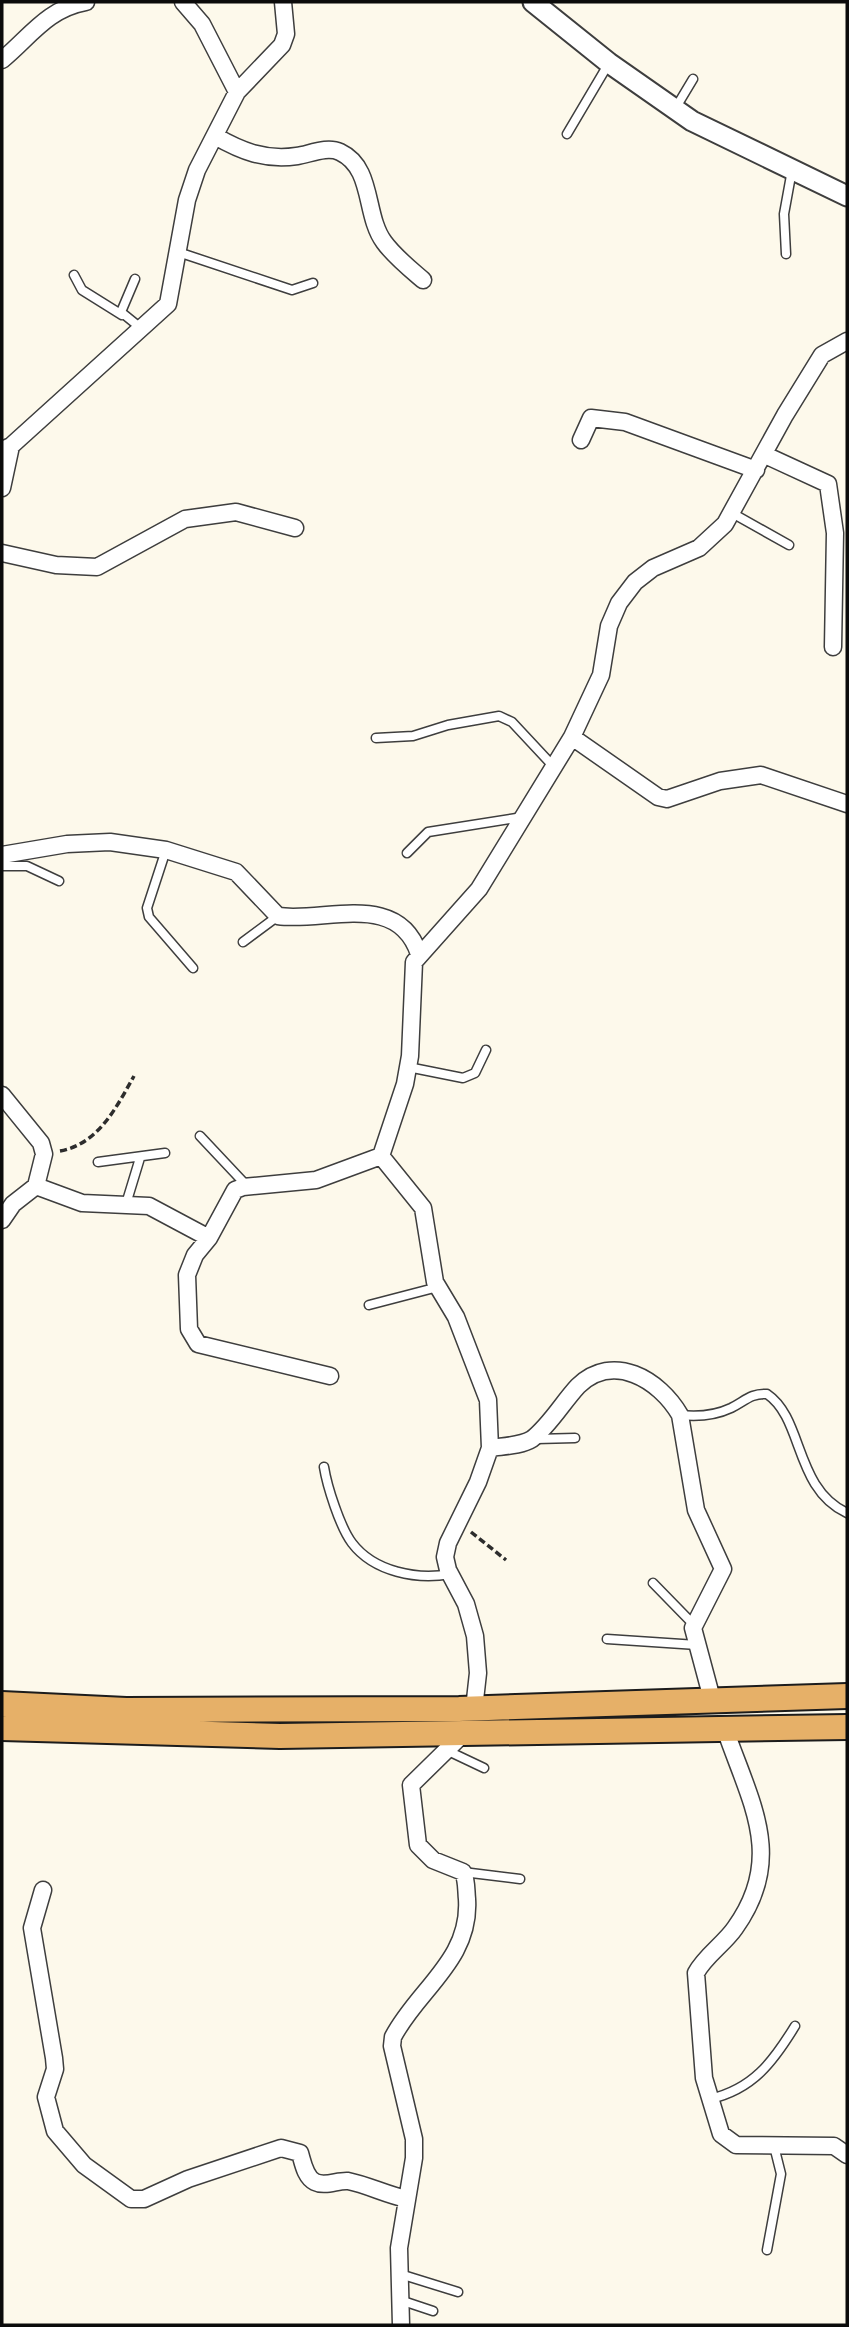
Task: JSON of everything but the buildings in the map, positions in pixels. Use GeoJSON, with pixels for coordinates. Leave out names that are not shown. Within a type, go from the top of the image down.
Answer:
{"type":"FeatureCollection","features":[{"type":"Feature","properties":{"kind":"highway"},"geometry":{"type":"LineString","coordinates":[[2,1704],[126,1710],[474,1709],[847,1696]]}},
{"type":"Feature","properties":{"kind":"highway"},"geometry":{"type":"LineString","coordinates":[[2,1728],[455,1742],[725,1729],[847,1727]]}},
{"type":"Feature","properties":{"kind":"street"},"geometry":{"type":"LineString","coordinates":[[2,60],[41,21],[58,11],[86,2]]}},
{"type":"Feature","properties":{"kind":"street"},"geometry":{"type":"LineString","coordinates":[[183,2],[202,23],[237,92]]}},
{"type":"Feature","properties":{"kind":"street"},"geometry":{"type":"LineString","coordinates":[[2,488],[7,448],[168,304],[194,180],[237,92],[282,45],[286,34],[283,2]]}},
{"type":"Feature","properties":{"kind":"street"},"geometry":{"type":"LineString","coordinates":[[533,2],[609,63],[674,109],[847,196]]}},
{"type":"Feature","properties":{"kind":"street"},"geometry":{"type":"LineString","coordinates":[[215,136],[260,156],[287,157],[337,150],[348,157],[357,165],[362,175],[374,223],[383,241],[422,280]]}},
{"type":"Feature","properties":{"kind":"street"},"geometry":{"type":"LineString","coordinates":[[380,1156],[408,1067],[414,962],[471,899],[572,737],[601,675],[609,626],[619,603],[635,582],[653,568],[699,548],[711,539],[732,513],[822,355],[847,341]]}},
{"type":"Feature","properties":{"kind":"street"},"geometry":{"type":"LineString","coordinates":[[581,440],[591,418],[625,422],[756,470]]}},
{"type":"Feature","properties":{"kind":"street"},"geometry":{"type":"LineString","coordinates":[[765,455],[828,484],[835,533],[833,647]]}},
{"type":"Feature","properties":{"kind":"street"},"geometry":{"type":"LineString","coordinates":[[2,553],[57,565],[97,567],[111,562],[159,531],[195,517],[236,513],[295,528]]}},
{"type":"Feature","properties":{"kind":"street"},"geometry":{"type":"LineString","coordinates":[[572,737],[658,797],[667,799],[720,781],[761,775],[847,804]]}},
{"type":"Feature","properties":{"kind":"street"},"geometry":{"type":"LineString","coordinates":[[2,855],[67,844],[110,842],[166,850],[236,872],[278,916],[354,912],[383,918],[413,937],[419,954]]}},
{"type":"Feature","properties":{"kind":"street"},"geometry":{"type":"LineString","coordinates":[[2,1096],[41,1143],[44,1154],[36,1186],[5,1209]]}},
{"type":"Feature","properties":{"kind":"street"},"geometry":{"type":"LineString","coordinates":[[330,1376],[193,1341],[189,1329],[187,1275],[195,1255],[209,1238],[230,1195],[247,1186],[316,1180],[380,1156]]}},
{"type":"Feature","properties":{"kind":"street"},"geometry":{"type":"LineString","coordinates":[[380,1156],[423,1208],[433,1272],[438,1287],[456,1317],[488,1400],[490,1448],[448,1543],[445,1557],[450,1574],[466,1604],[475,1636],[478,1673],[474,1709]]}},
{"type":"Feature","properties":{"kind":"street"},"geometry":{"type":"LineString","coordinates":[[36,1186],[82,1203],[149,1206],[209,1238]]}},
{"type":"Feature","properties":{"kind":"street"},"geometry":{"type":"LineString","coordinates":[[490,1448],[532,1439],[581,1384],[600,1372],[622,1369],[642,1376],[673,1404],[680,1415],[696,1510],[723,1569],[694,1625],[712,1699]]}},
{"type":"Feature","properties":{"kind":"street"},"geometry":{"type":"LineString","coordinates":[[725,1729],[761,1834],[762,1863],[755,1895],[734,1929],[696,1973],[704,2078],[710,2099],[721,2134],[736,2145],[834,2146],[847,2155]]}},
{"type":"Feature","properties":{"kind":"street"},"geometry":{"type":"LineString","coordinates":[[401,2325],[399,2248],[414,2158],[414,2139],[392,2046],[393,2037],[452,1960],[463,1936],[467,1912],[463,1872],[424,1854],[418,1845],[410,1791],[415,1778],[455,1742]]}},
{"type":"Feature","properties":{"kind":"street"},"geometry":{"type":"LineString","coordinates":[[43,1890],[32,1928],[55,2069],[46,2096],[55,2131],[84,2165],[115,2191],[131,2199],[144,2199],[188,2179],[281,2148],[300,2153],[306,2174],[313,2181],[321,2184],[346,2181],[407,2199]]}},
{"type":"Feature","properties":{"kind":"lane"},"geometry":{"type":"LineString","coordinates":[[567,134],[609,63]]}},
{"type":"Feature","properties":{"kind":"lane"},"geometry":{"type":"LineString","coordinates":[[674,109],[693,79]]}},
{"type":"Feature","properties":{"kind":"lane"},"geometry":{"type":"LineString","coordinates":[[786,254],[784,214],[792,170]]}},
{"type":"Feature","properties":{"kind":"lane"},"geometry":{"type":"LineString","coordinates":[[177,251],[292,290],[297,291],[313,283]]}},
{"type":"Feature","properties":{"kind":"lane"},"geometry":{"type":"LineString","coordinates":[[74,275],[82,290],[142,329]]}},
{"type":"Feature","properties":{"kind":"lane"},"geometry":{"type":"LineString","coordinates":[[122,315],[122,308],[135,279]]}},
{"type":"Feature","properties":{"kind":"lane"},"geometry":{"type":"LineString","coordinates":[[732,513],[789,545]]}},
{"type":"Feature","properties":{"kind":"lane"},"geometry":{"type":"LineString","coordinates":[[376,737],[413,736],[448,725],[506,718],[554,767]]}},
{"type":"Feature","properties":{"kind":"lane"},"geometry":{"type":"LineString","coordinates":[[407,853],[428,832],[523,817]]}},
{"type":"Feature","properties":{"kind":"lane"},"geometry":{"type":"LineString","coordinates":[[166,850],[147,908],[149,917],[193,968]]}},
{"type":"Feature","properties":{"kind":"lane"},"geometry":{"type":"LineString","coordinates":[[2,866],[27,866],[59,881]]}},
{"type":"Feature","properties":{"kind":"lane"},"geometry":{"type":"LineString","coordinates":[[243,942],[278,916]]}},
{"type":"Feature","properties":{"kind":"lane"},"geometry":{"type":"LineString","coordinates":[[408,1067],[463,1078],[475,1073],[486,1051]]}},
{"type":"Feature","properties":{"kind":"lane"},"geometry":{"type":"LineString","coordinates":[[200,1136],[247,1186]]}},
{"type":"Feature","properties":{"kind":"lane"},"geometry":{"type":"LineString","coordinates":[[98,1162],[166,1153]]}},
{"type":"Feature","properties":{"kind":"lane"},"geometry":{"type":"LineString","coordinates":[[126,1204],[140,1158]]}},
{"type":"Feature","properties":{"kind":"lane"},"geometry":{"type":"LineString","coordinates":[[369,1305],[438,1287]]}},
{"type":"Feature","properties":{"kind":"lane"},"geometry":{"type":"LineString","coordinates":[[680,1415],[710,1415],[743,1402],[751,1395],[767,1394],[781,1410],[820,1494],[847,1514]]}},
{"type":"Feature","properties":{"kind":"lane"},"geometry":{"type":"LineString","coordinates":[[532,1439],[575,1438]]}},
{"type":"Feature","properties":{"kind":"lane"},"geometry":{"type":"LineString","coordinates":[[324,1466],[327,1482],[352,1543],[380,1565],[394,1571],[424,1577],[450,1574]]}},
{"type":"Feature","properties":{"kind":"lane"},"geometry":{"type":"LineString","coordinates":[[653,1583],[694,1625]]}},
{"type":"Feature","properties":{"kind":"lane"},"geometry":{"type":"LineString","coordinates":[[607,1639],[697,1645]]}},
{"type":"Feature","properties":{"kind":"lane"},"geometry":{"type":"LineString","coordinates":[[455,1742],[484,1768]]}},
{"type":"Feature","properties":{"kind":"lane"},"geometry":{"type":"LineString","coordinates":[[463,1872],[520,1878]]}},
{"type":"Feature","properties":{"kind":"lane"},"geometry":{"type":"LineString","coordinates":[[710,2099],[741,2090],[755,2078],[781,2049],[795,2026]]}},
{"type":"Feature","properties":{"kind":"lane"},"geometry":{"type":"LineString","coordinates":[[767,2250],[781,2174],[774,2146]]}},
{"type":"Feature","properties":{"kind":"lane"},"geometry":{"type":"LineString","coordinates":[[400,2274],[458,2292]]}},
{"type":"Feature","properties":{"kind":"lane"},"geometry":{"type":"LineString","coordinates":[[400,2300],[433,2311]]}},
{"type":"Feature","properties":{"kind":"path"},"geometry":{"type":"LineString","coordinates":[[44,1154],[68,1149],[85,1141],[102,1127],[112,1116],[134,1076]]}},
{"type":"Feature","properties":{"kind":"path"},"geometry":{"type":"LineString","coordinates":[[458,1522],[506,1560]]}}]}
